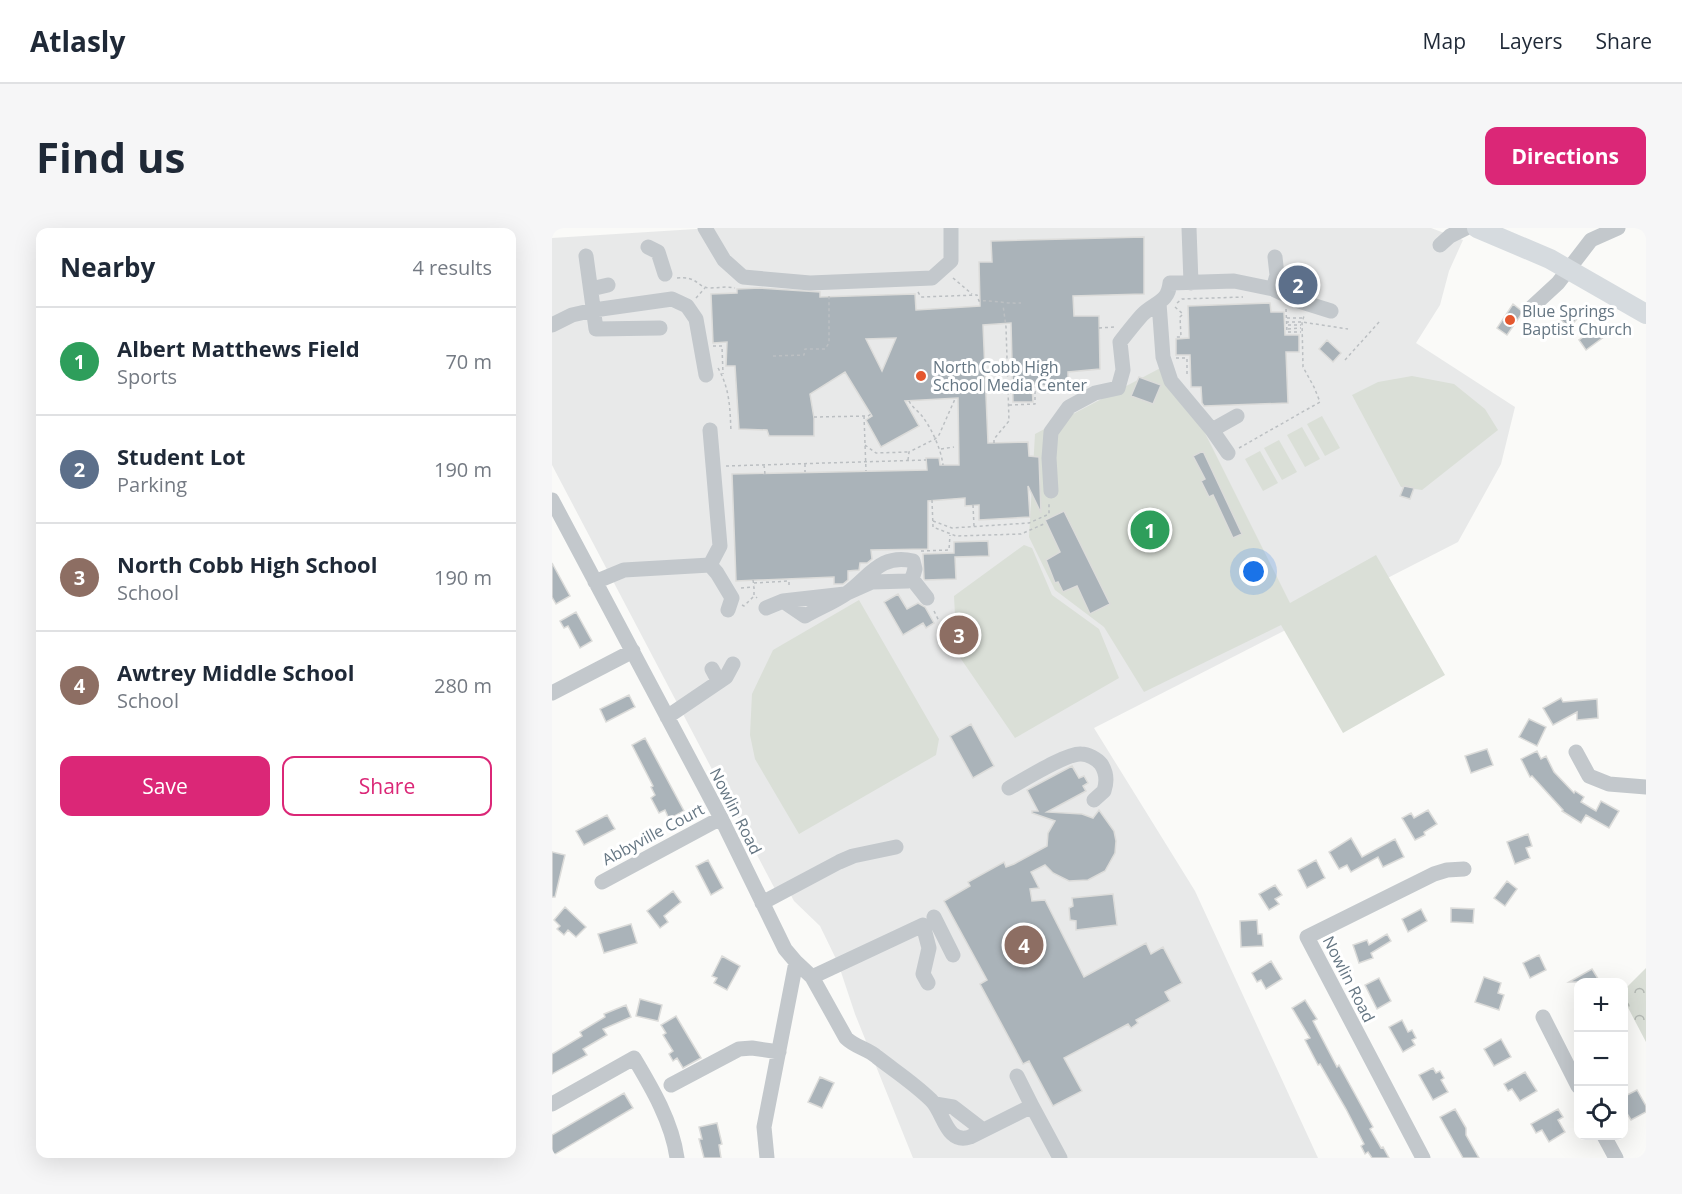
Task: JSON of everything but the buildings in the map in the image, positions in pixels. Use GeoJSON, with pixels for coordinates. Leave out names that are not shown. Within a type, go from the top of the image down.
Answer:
{"type":"FeatureCollection","features":[{"type":"Feature","properties":{"kind":"main road"},"geometry":{"type":"LineString","coordinates":[[1477,228],[1530,249],[1569,268],[1646,314]]}},
{"type":"Feature","properties":{"kind":"street"},"geometry":{"type":"LineString","coordinates":[[705,228],[724,260],[743,277],[810,283],[932,278],[951,261],[951,228]]}},
{"type":"Feature","properties":{"kind":"street"},"geometry":{"type":"LineString","coordinates":[[1189,228],[1191,283]]}},
{"type":"Feature","properties":{"kind":"street"},"geometry":{"type":"LineString","coordinates":[[1441,228],[1440,245],[1466,228]]}},
{"type":"Feature","properties":{"kind":"street"},"geometry":{"type":"LineString","coordinates":[[1532,307],[1558,283],[1591,240],[1618,228]]}},
{"type":"Feature","properties":{"kind":"street"},"geometry":{"type":"LineString","coordinates":[[648,247],[658,252],[665,274]]}},
{"type":"Feature","properties":{"kind":"street"},"geometry":{"type":"LineString","coordinates":[[586,256],[596,329],[660,328]]}},
{"type":"Feature","properties":{"kind":"street"},"geometry":{"type":"LineString","coordinates":[[1273,289],[1277,275],[1275,257]]}},
{"type":"Feature","properties":{"kind":"street"},"geometry":{"type":"LineString","coordinates":[[1051,491],[1049,458],[1052,432],[1069,407],[1095,393],[1118,388],[1123,370],[1120,342],[1144,313],[1169,294],[1170,283],[1234,281],[1273,289],[1299,302],[1331,311]]}},
{"type":"Feature","properties":{"kind":"street"},"geometry":{"type":"LineString","coordinates":[[591,289],[608,285]]}},
{"type":"Feature","properties":{"kind":"street"},"geometry":{"type":"LineString","coordinates":[[552,325],[572,315],[594,310],[672,299],[687,306],[696,319],[719,368]]}},
{"type":"Feature","properties":{"kind":"street"},"geometry":{"type":"LineString","coordinates":[[1159,303],[1163,357],[1171,381],[1233,451]]}},
{"type":"Feature","properties":{"kind":"street"},"geometry":{"type":"LineString","coordinates":[[1212,429],[1237,416]]}},
{"type":"Feature","properties":{"kind":"street"},"geometry":{"type":"LineString","coordinates":[[710,430],[720,546],[710,565]]}},
{"type":"Feature","properties":{"kind":"street","name":"Nowlin Road"},"geometry":{"type":"LineString","coordinates":[[552,500],[721,818],[785,949],[812,977],[850,1043],[877,1056],[935,1104]]}},
{"type":"Feature","properties":{"kind":"street"},"geometry":{"type":"LineString","coordinates":[[596,582],[624,570],[710,565]]}},
{"type":"Feature","properties":{"kind":"street"},"geometry":{"type":"LineString","coordinates":[[710,565],[732,598],[734,608]]}},
{"type":"Feature","properties":{"kind":"street"},"geometry":{"type":"LineString","coordinates":[[766,608],[787,601],[805,616],[872,582],[912,579],[927,598]]}},
{"type":"Feature","properties":{"kind":"street"},"geometry":{"type":"LineString","coordinates":[[552,693],[633,651]]}},
{"type":"Feature","properties":{"kind":"street"},"geometry":{"type":"LineString","coordinates":[[667,717],[715,675],[726,676],[733,664]]}},
{"type":"Feature","properties":{"kind":"street"},"geometry":{"type":"LineString","coordinates":[[1576,752],[1589,776],[1609,784],[1646,787]]}},
{"type":"Feature","properties":{"kind":"street"},"geometry":{"type":"LineString","coordinates":[[1009,788],[1070,756],[1082,753],[1095,758],[1102,765],[1106,775],[1104,791],[1094,800]]}},
{"type":"Feature","properties":{"kind":"street","name":"Abbyville Court"},"geometry":{"type":"LineString","coordinates":[[602,882],[721,818]]}},
{"type":"Feature","properties":{"kind":"street"},"geometry":{"type":"LineString","coordinates":[[762,903],[853,856],[896,847]]}},
{"type":"Feature","properties":{"kind":"street","name":"Nowlin Road"},"geometry":{"type":"LineString","coordinates":[[1424,1158],[1307,937],[1434,874],[1447,870],[1464,869]]}},
{"type":"Feature","properties":{"kind":"street"},"geometry":{"type":"LineString","coordinates":[[934,917],[953,955]]}},
{"type":"Feature","properties":{"kind":"street"},"geometry":{"type":"LineString","coordinates":[[812,977],[923,925],[929,948],[923,974],[928,983]]}},
{"type":"Feature","properties":{"kind":"street"},"geometry":{"type":"LineString","coordinates":[[767,1158],[764,1127],[796,962]]}},
{"type":"Feature","properties":{"kind":"street"},"geometry":{"type":"LineString","coordinates":[[1543,1017],[1574,1078]]}},
{"type":"Feature","properties":{"kind":"street"},"geometry":{"type":"LineString","coordinates":[[671,1084],[739,1049],[752,1048],[779,1052]]}},
{"type":"Feature","properties":{"kind":"street"},"geometry":{"type":"LineString","coordinates":[[552,1104],[634,1058],[651,1087],[675,1141],[677,1158]]}},
{"type":"Feature","properties":{"kind":"street"},"geometry":{"type":"LineString","coordinates":[[1017,1076],[1060,1158]]}},
{"type":"Feature","properties":{"kind":"street"},"geometry":{"type":"LineString","coordinates":[[935,1104],[950,1134],[965,1139],[1032,1106]]}},
{"type":"Feature","properties":{"kind":"street"},"geometry":{"type":"LineString","coordinates":[[935,1104],[953,1107],[983,1130]]}},
{"type":"Feature","properties":{"kind":"street"},"geometry":{"type":"LineString","coordinates":[[1606,1140],[1616,1158]]}},
{"type":"Feature","properties":{"kind":"path"},"geometry":{"type":"LineString","coordinates":[[942,269],[973,295],[977,295],[979,301],[994,300],[1003,304],[1021,303]]}},
{"type":"Feature","properties":{"kind":"path"},"geometry":{"type":"LineString","coordinates":[[773,356],[804,355],[805,349],[825,349],[829,343],[828,282]]}},
{"type":"Feature","properties":{"kind":"path"},"geometry":{"type":"LineString","coordinates":[[692,303],[706,288]]}},
{"type":"Feature","properties":{"kind":"path"},"geometry":{"type":"LineString","coordinates":[[918,291],[921,297],[973,295]]}},
{"type":"Feature","properties":{"kind":"path"},"geometry":{"type":"LineString","coordinates":[[1174,338],[1181,337],[1180,317],[1183,314],[1174,306],[1182,299],[1252,296]]}},
{"type":"Feature","properties":{"kind":"path"},"geometry":{"type":"LineString","coordinates":[[994,443],[994,438],[1009,421],[1003,304]]}},
{"type":"Feature","properties":{"kind":"path"},"geometry":{"type":"LineString","coordinates":[[1288,308],[1286,307],[1287,332],[1302,328]]}},
{"type":"Feature","properties":{"kind":"path"},"geometry":{"type":"LineString","coordinates":[[1233,451],[1320,402],[1303,367],[1302,321],[1305,315],[1286,316]]}},
{"type":"Feature","properties":{"kind":"path"},"geometry":{"type":"LineString","coordinates":[[1287,322],[1302,321],[1348,329]]}},
{"type":"Feature","properties":{"kind":"path"},"geometry":{"type":"LineString","coordinates":[[1345,360],[1380,321]]}},
{"type":"Feature","properties":{"kind":"path"},"geometry":{"type":"LineString","coordinates":[[1287,327],[1302,328]]}},
{"type":"Feature","properties":{"kind":"path"},"geometry":{"type":"LineString","coordinates":[[710,348],[722,346],[719,368]]}},
{"type":"Feature","properties":{"kind":"path"},"geometry":{"type":"LineString","coordinates":[[1175,358],[1187,357],[1187,375]]}},
{"type":"Feature","properties":{"kind":"path"},"geometry":{"type":"LineString","coordinates":[[715,362],[723,376]]}},
{"type":"Feature","properties":{"kind":"path"},"geometry":{"type":"LineString","coordinates":[[1008,405],[1035,404],[1035,386]]}},
{"type":"Feature","properties":{"kind":"path"},"geometry":{"type":"LineString","coordinates":[[986,393],[1008,393]]}},
{"type":"Feature","properties":{"kind":"path"},"geometry":{"type":"LineString","coordinates":[[865,445],[876,453],[909,452],[935,439],[939,435],[954,399]]}},
{"type":"Feature","properties":{"kind":"path"},"geometry":{"type":"LineString","coordinates":[[909,401],[923,417],[935,439],[943,465]]}},
{"type":"Feature","properties":{"kind":"path"},"geometry":{"type":"LineString","coordinates":[[814,417],[871,414]]}},
{"type":"Feature","properties":{"kind":"path"},"geometry":{"type":"LineString","coordinates":[[864,416],[866,471]]}},
{"type":"Feature","properties":{"kind":"path"},"geometry":{"type":"LineString","coordinates":[[940,450],[954,447]]}},
{"type":"Feature","properties":{"kind":"path"},"geometry":{"type":"LineString","coordinates":[[908,460],[909,452]]}},
{"type":"Feature","properties":{"kind":"path"},"geometry":{"type":"LineString","coordinates":[[713,466],[926,460]]}},
{"type":"Feature","properties":{"kind":"path"},"geometry":{"type":"LineString","coordinates":[[805,463],[805,472]]}},
{"type":"Feature","properties":{"kind":"path"},"geometry":{"type":"LineString","coordinates":[[764,464],[765,474]]}},
{"type":"Feature","properties":{"kind":"path"},"geometry":{"type":"LineString","coordinates":[[933,521],[952,528],[1029,523],[1049,513],[1048,493],[1051,491]]}},
{"type":"Feature","properties":{"kind":"path"},"geometry":{"type":"LineString","coordinates":[[932,500],[933,527],[956,536],[1021,534],[1046,523]]}},
{"type":"Feature","properties":{"kind":"path"},"geometry":{"type":"LineString","coordinates":[[973,505],[974,526]]}},
{"type":"Feature","properties":{"kind":"path"},"geometry":{"type":"LineString","coordinates":[[766,608],[755,596],[754,581],[789,580],[787,601]]}},
{"type":"Feature","properties":{"kind":"path"},"geometry":{"type":"LineString","coordinates":[[735,588],[754,587]]}},
{"type":"Feature","properties":{"kind":"path"},"geometry":{"type":"LineString","coordinates":[[734,608],[744,606],[755,596]]}},
{"type":"Feature","properties":{"kind":"shaded area"},"geometry":{"type":"Polygon","coordinates":[[[712,228],[1431,228],[1463,240],[1449,271],[1440,305],[1416,343],[1515,407],[1501,464],[1458,542],[1094,728],[1195,891],[1318,1158],[913,1158],[855,1014],[838,963],[820,926],[794,901],[786,886],[776,891],[552,465],[552,238],[712,228]]]}},
{"type":"Feature","properties":{"kind":"green space"},"geometry":{"type":"Polygon","coordinates":[[[1170,363],[1290,603],[1376,555],[1445,675],[1343,733],[1281,625],[1144,692],[1104,627],[1055,590],[1029,537],[1035,434],[1170,363]]]}},
{"type":"Feature","properties":{"kind":"green space"},"geometry":{"type":"Polygon","coordinates":[[[1412,376],[1454,384],[1485,409],[1498,430],[1422,490],[1401,487],[1352,395],[1378,382],[1412,376]]]}},
{"type":"Feature","properties":{"kind":"green space"},"geometry":{"type":"Polygon","coordinates":[[[1322,416],[1340,448],[1325,456],[1307,424],[1322,416]]]}},
{"type":"Feature","properties":{"kind":"green space"},"geometry":{"type":"Polygon","coordinates":[[[1302,427],[1320,459],[1305,467],[1287,435],[1302,427]]]}},
{"type":"Feature","properties":{"kind":"green space"},"geometry":{"type":"Polygon","coordinates":[[[1279,440],[1297,472],[1282,480],[1264,448],[1279,440]]]}},
{"type":"Feature","properties":{"kind":"green space"},"geometry":{"type":"Polygon","coordinates":[[[1260,451],[1278,483],[1263,491],[1245,459],[1260,451]]]}},
{"type":"Feature","properties":{"kind":"green space"},"geometry":{"type":"Polygon","coordinates":[[[1024,545],[1032,548],[1052,595],[1099,629],[1119,678],[1015,738],[957,653],[954,596],[1024,545]]]}},
{"type":"Feature","properties":{"kind":"green space"},"geometry":{"type":"Polygon","coordinates":[[[859,600],[939,739],[936,755],[799,834],[755,759],[750,735],[752,694],[773,650],[859,600]]]}},
{"type":"Feature","properties":{"kind":"green space"},"geometry":{"type":"Polygon","coordinates":[[[1646,968],[1646,1042],[1628,1008],[1628,986],[1646,968]]]}},
{"type":"Feature","properties":{"kind":"place","name":"Student Lot"},"geometry":{"type":"Point","coordinates":[1298,285]}},
{"type":"Feature","properties":{"kind":"place","name":"Blue Springs Baptist Church"},"geometry":{"type":"Point","coordinates":[1510,320]}},
{"type":"Feature","properties":{"kind":"place","name":"North Cobb High School Media Center"},"geometry":{"type":"Point","coordinates":[921,376]}},
{"type":"Feature","properties":{"kind":"place","name":"Albert Matthews Field"},"geometry":{"type":"Point","coordinates":[1150,530]}},
{"type":"Feature","properties":{"kind":"place","name":"North Cobb High School"},"geometry":{"type":"Point","coordinates":[959,635]}},
{"type":"Feature","properties":{"kind":"place","name":"Awtrey Middle School"},"geometry":{"type":"Point","coordinates":[1024,945]}}]}
